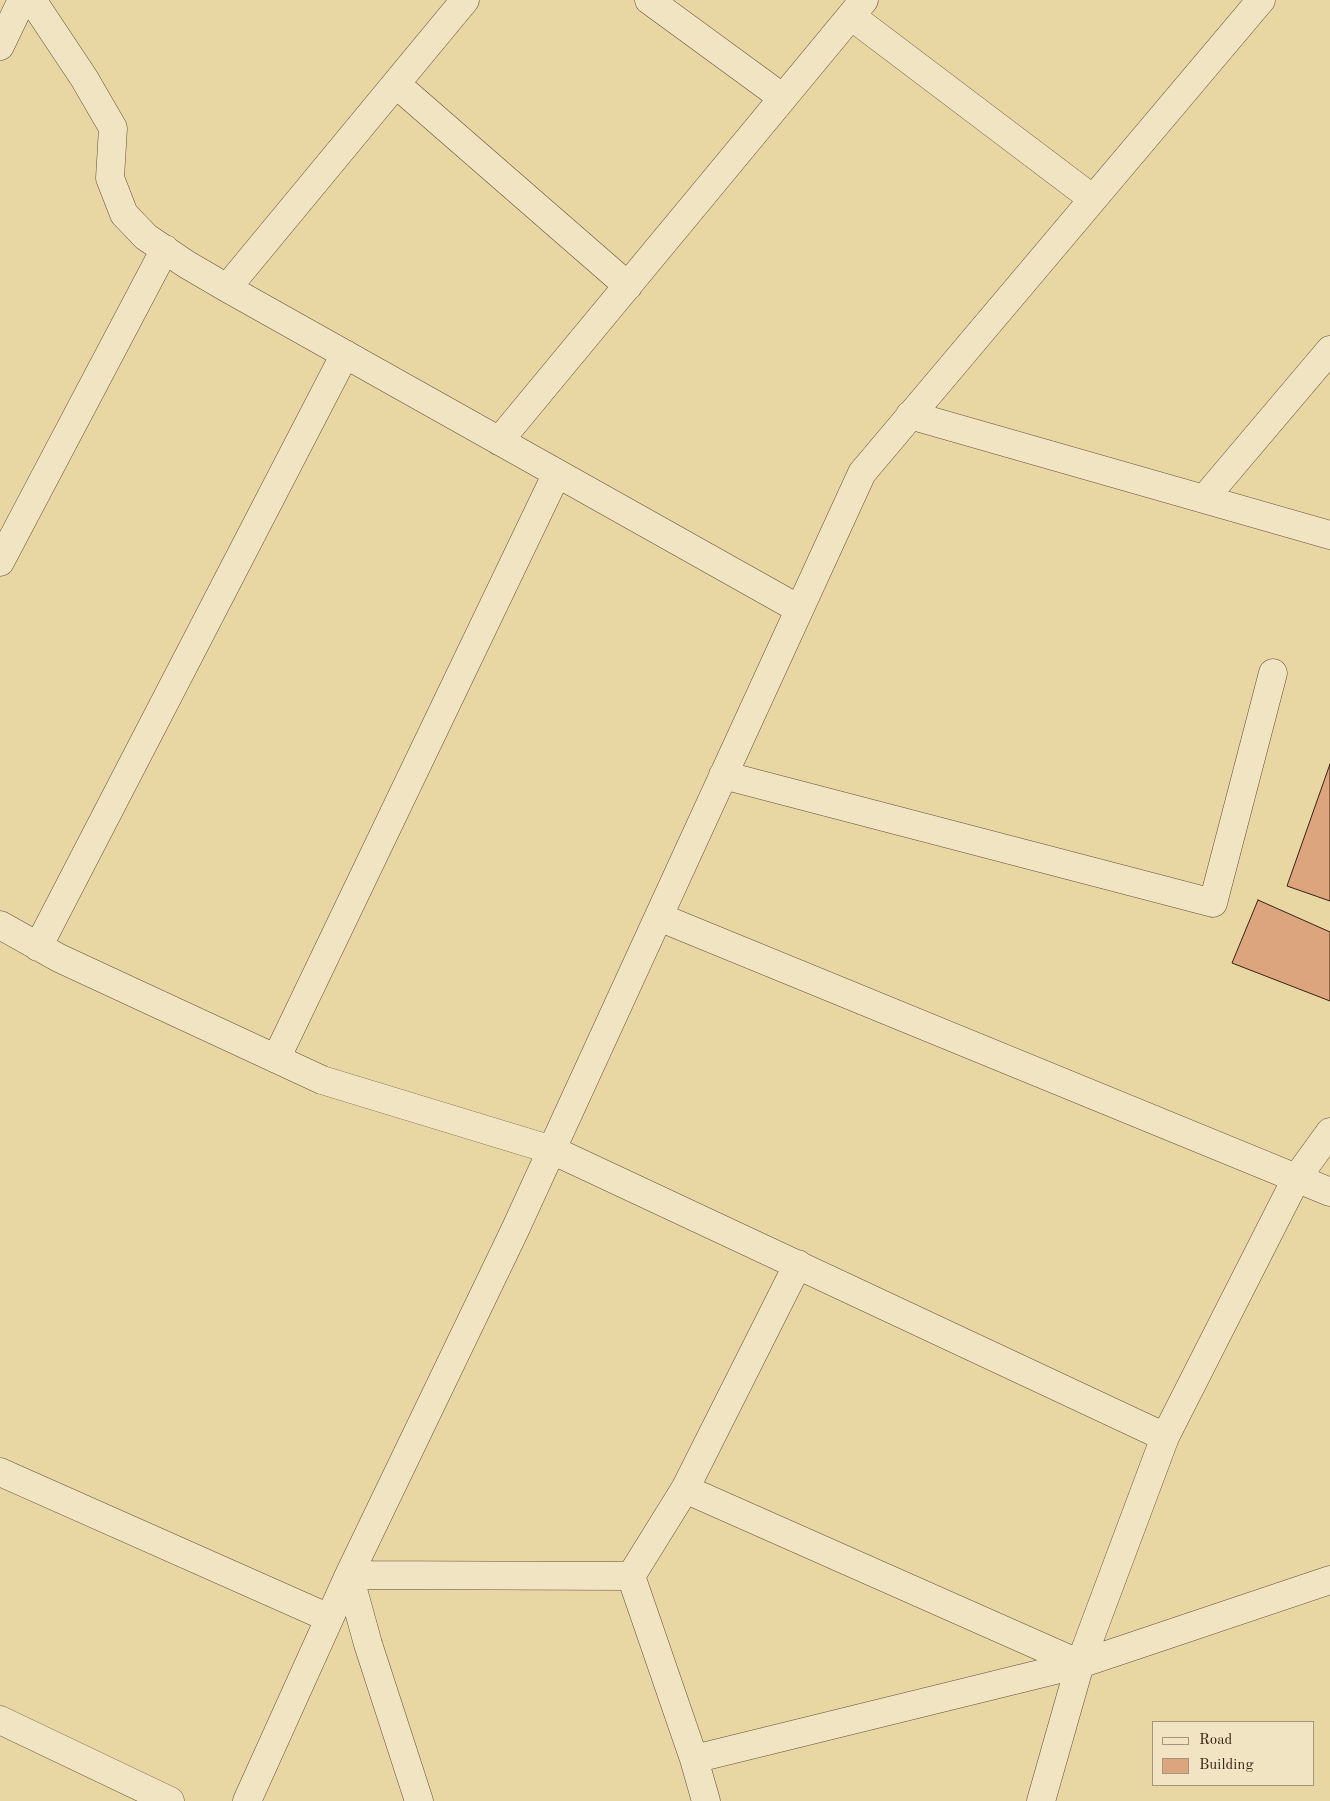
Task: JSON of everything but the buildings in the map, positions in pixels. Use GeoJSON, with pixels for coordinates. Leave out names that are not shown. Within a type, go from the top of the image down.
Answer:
{"type":"FeatureCollection","features":[{"type":"Feature","properties":{"kind":"street"},"geometry":{"type":"LineString","coordinates":[[0,46],[22,0]]}},
{"type":"Feature","properties":{"kind":"street"},"geometry":{"type":"LineString","coordinates":[[32,0],[84,78],[113,128],[110,178],[124,214],[146,237],[227,288],[799,609]]}},
{"type":"Feature","properties":{"kind":"street"},"geometry":{"type":"LineString","coordinates":[[227,288],[465,0]]}},
{"type":"Feature","properties":{"kind":"street"},"geometry":{"type":"LineString","coordinates":[[649,0],[783,98]]}},
{"type":"Feature","properties":{"kind":"street"},"geometry":{"type":"LineString","coordinates":[[247,1801],[349,1575],[552,1150],[862,473],[1261,0]]}},
{"type":"Feature","properties":{"kind":"street"},"geometry":{"type":"LineString","coordinates":[[499,441],[858,8],[1093,199]]}},
{"type":"Feature","properties":{"kind":"street"},"geometry":{"type":"LineString","coordinates":[[396,84],[628,286]]}},
{"type":"Feature","properties":{"kind":"street"},"geometry":{"type":"LineString","coordinates":[[0,562],[165,250]]}},
{"type":"Feature","properties":{"kind":"street"},"geometry":{"type":"LineString","coordinates":[[1204,499],[1330,350]]}},
{"type":"Feature","properties":{"kind":"street"},"geometry":{"type":"LineString","coordinates":[[38,947],[345,354]]}},
{"type":"Feature","properties":{"kind":"street"},"geometry":{"type":"LineString","coordinates":[[910,415],[1330,535]]}},
{"type":"Feature","properties":{"kind":"street"},"geometry":{"type":"LineString","coordinates":[[276,1059],[557,473]]}},
{"type":"Feature","properties":{"kind":"street"},"geometry":{"type":"LineString","coordinates":[[723,775],[1213,903],[1273,673]]}},
{"type":"Feature","properties":{"kind":"street"},"geometry":{"type":"LineString","coordinates":[[658,917],[1330,1192]]}},
{"type":"Feature","properties":{"kind":"street"},"geometry":{"type":"LineString","coordinates":[[0,925],[58,958],[322,1080],[552,1150],[1165,1437]]}},
{"type":"Feature","properties":{"kind":"street"},"geometry":{"type":"LineString","coordinates":[[1041,1801],[1080,1664],[1165,1437],[1296,1179],[1330,1132]]}},
{"type":"Feature","properties":{"kind":"street"},"geometry":{"type":"LineString","coordinates":[[631,1576],[685,1489],[798,1264]]}},
{"type":"Feature","properties":{"kind":"street"},"geometry":{"type":"LineString","coordinates":[[0,1472],[329,1618]]}},
{"type":"Feature","properties":{"kind":"street"},"geometry":{"type":"LineString","coordinates":[[685,1489],[1080,1664]]}},
{"type":"Feature","properties":{"kind":"street"},"geometry":{"type":"LineString","coordinates":[[349,1575],[631,1576]]}},
{"type":"Feature","properties":{"kind":"street"},"geometry":{"type":"LineString","coordinates":[[349,1575],[368,1644],[419,1801]]}},
{"type":"Feature","properties":{"kind":"street"},"geometry":{"type":"LineString","coordinates":[[631,1576],[694,1759],[706,1801]]}},
{"type":"Feature","properties":{"kind":"street"},"geometry":{"type":"LineString","coordinates":[[694,1759],[1080,1664],[1330,1580]]}},
{"type":"Feature","properties":{"kind":"street"},"geometry":{"type":"LineString","coordinates":[[0,1720],[170,1801]]}}]}
